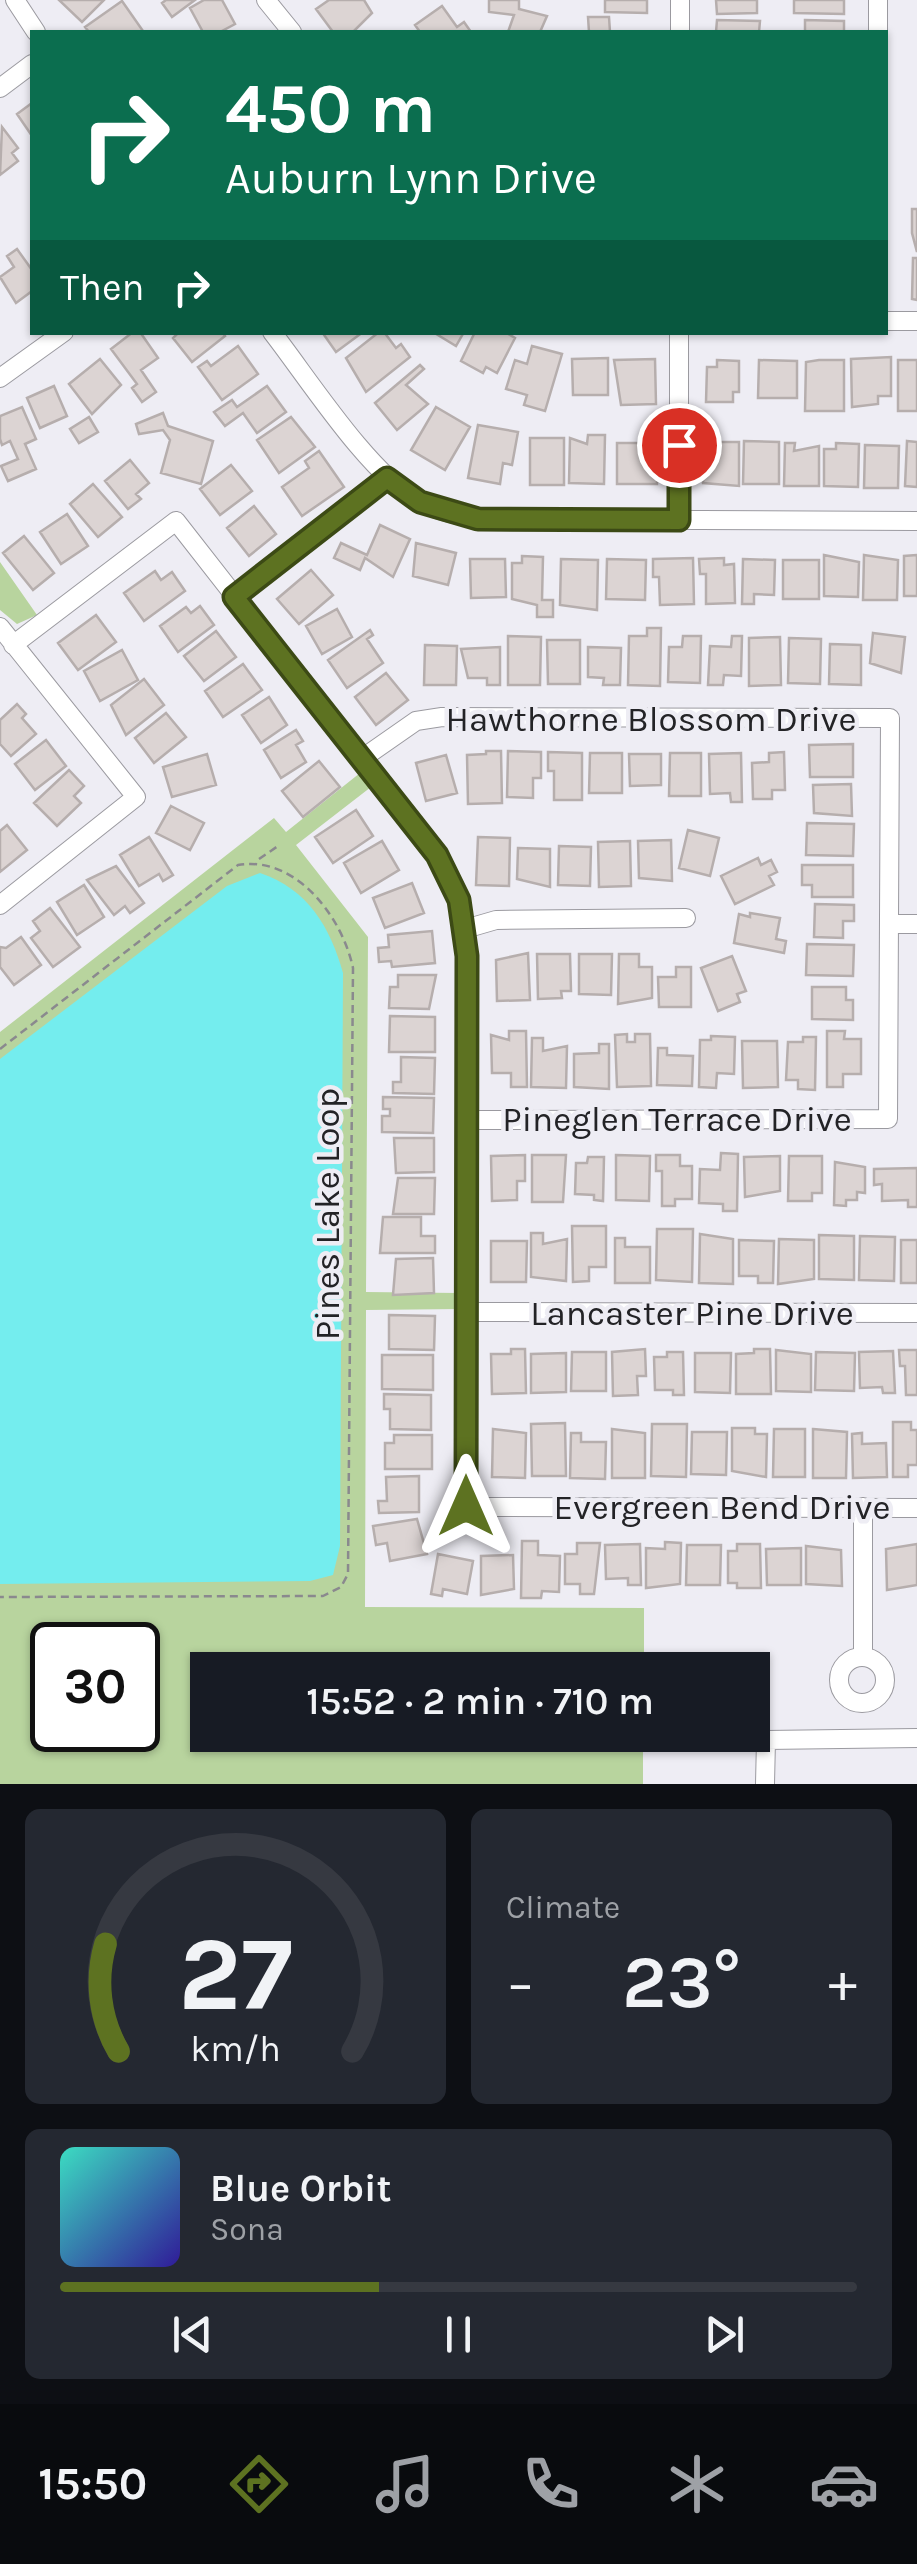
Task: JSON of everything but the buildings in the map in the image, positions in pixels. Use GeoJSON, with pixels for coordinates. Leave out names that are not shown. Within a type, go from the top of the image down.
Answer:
{"type":"FeatureCollection","features":[{"type":"Feature","properties":{"kind":"street"},"geometry":{"type":"LineString","coordinates":[[15,0],[35,30]]}},
{"type":"Feature","properties":{"kind":"street"},"geometry":{"type":"LineString","coordinates":[[680,0],[680,30]]}},
{"type":"Feature","properties":{"kind":"street"},"geometry":{"type":"LineString","coordinates":[[878,0],[878,30]]}},
{"type":"Feature","properties":{"kind":"street"},"geometry":{"type":"LineString","coordinates":[[274,3],[291,30]]}},
{"type":"Feature","properties":{"kind":"street"},"geometry":{"type":"LineString","coordinates":[[0,88],[30,66]]}},
{"type":"Feature","properties":{"kind":"street"},"geometry":{"type":"LineString","coordinates":[[888,321],[917,321]]}},
{"type":"Feature","properties":{"kind":"street"},"geometry":{"type":"LineString","coordinates":[[0,378],[60,335]]}},
{"type":"Feature","properties":{"kind":"street"},"geometry":{"type":"LineString","coordinates":[[274,335],[387,478],[420,502],[478,519],[917,520]]}},
{"type":"Feature","properties":{"kind":"street"},"geometry":{"type":"LineString","coordinates":[[679,335],[679,520]]}},
{"type":"Feature","properties":{"kind":"street"},"geometry":{"type":"LineString","coordinates":[[234,597],[387,478]]}},
{"type":"Feature","properties":{"kind":"street"},"geometry":{"type":"LineString","coordinates":[[14,645],[176,521],[437,855],[459,900],[465,929],[467,1312]]}},
{"type":"Feature","properties":{"kind":"street"},"geometry":{"type":"LineString","coordinates":[[0,627],[136,797],[0,906]]}},
{"type":"Feature","properties":{"kind":"street","name":"Hawthorne Blossom Drive"},"geometry":{"type":"LineString","coordinates":[[363,758],[416,721],[442,717],[890,718],[888,924]]}},
{"type":"Feature","properties":{"kind":"street"},"geometry":{"type":"LineString","coordinates":[[465,929],[496,920],[686,918]]}},
{"type":"Feature","properties":{"kind":"street"},"geometry":{"type":"LineString","coordinates":[[888,924],[917,924]]}},
{"type":"Feature","properties":{"kind":"street","name":"Pineglen Terrace Drive"},"geometry":{"type":"LineString","coordinates":[[467,1120],[888,1119],[888,924]]}},
{"type":"Feature","properties":{"kind":"street","name":"Lancaster Pine Drive"},"geometry":{"type":"LineString","coordinates":[[467,1312],[917,1313]]}},
{"type":"Feature","properties":{"kind":"street","name":"Evergreen Bend Drive"},"geometry":{"type":"LineString","coordinates":[[467,1312],[466,1506],[917,1508]]}},
{"type":"Feature","properties":{"kind":"street"},"geometry":{"type":"LineString","coordinates":[[863,1507],[863,1656]]}},
{"type":"Feature","properties":{"kind":"street"},"geometry":{"type":"LineString","coordinates":[[863,1656],[877,1662],[885,1674],[883,1690],[865,1703],[850,1700],[839,1680],[848,1661],[863,1656]]}},
{"type":"Feature","properties":{"kind":"street"},"geometry":{"type":"LineString","coordinates":[[865,1703],[866,1738]]}},
{"type":"Feature","properties":{"kind":"street"},"geometry":{"type":"LineString","coordinates":[[765,1784],[766,1740],[917,1738]]}},
{"type":"Feature","properties":{"kind":"path"},"geometry":{"type":"LineString","coordinates":[[0,1048],[238,865],[258,861],[266,850],[278,846]]}},
{"type":"Feature","properties":{"kind":"path","name":"Pines Lake Loop"},"geometry":{"type":"LineString","coordinates":[[0,1597],[323,1596],[340,1587],[348,1574],[353,968],[347,940],[313,897],[275,864],[258,861]]}},
{"type":"Feature","properties":{"kind":"green space"},"geometry":{"type":"Polygon","coordinates":[[[0,562],[37,615],[17,624],[0,610],[0,562]]]}},
{"type":"Feature","properties":{"kind":"green space"},"geometry":{"type":"Polygon","coordinates":[[[360,773],[371,787],[296,845],[368,937],[366,1292],[458,1293],[459,1309],[366,1310],[365,1607],[644,1608],[644,1652],[190,1652],[190,1752],[643,1752],[643,1784],[0,1784],[0,1032],[274,818],[286,832],[360,773]]]}},
{"type":"Feature","properties":{"kind":"water"},"geometry":{"type":"Polygon","coordinates":[[[260,873],[291,889],[315,912],[343,973],[340,1546],[333,1575],[310,1581],[0,1584],[0,1059],[227,886],[260,873]]]}},
{"type":"Feature","properties":{"kind":"route"},"geometry":{"type":"LineString","coordinates":[[466,1506],[467,956],[459,900],[437,855],[234,597],[387,478],[420,502],[449,514],[478,519],[679,520],[679,445]]}}]}
